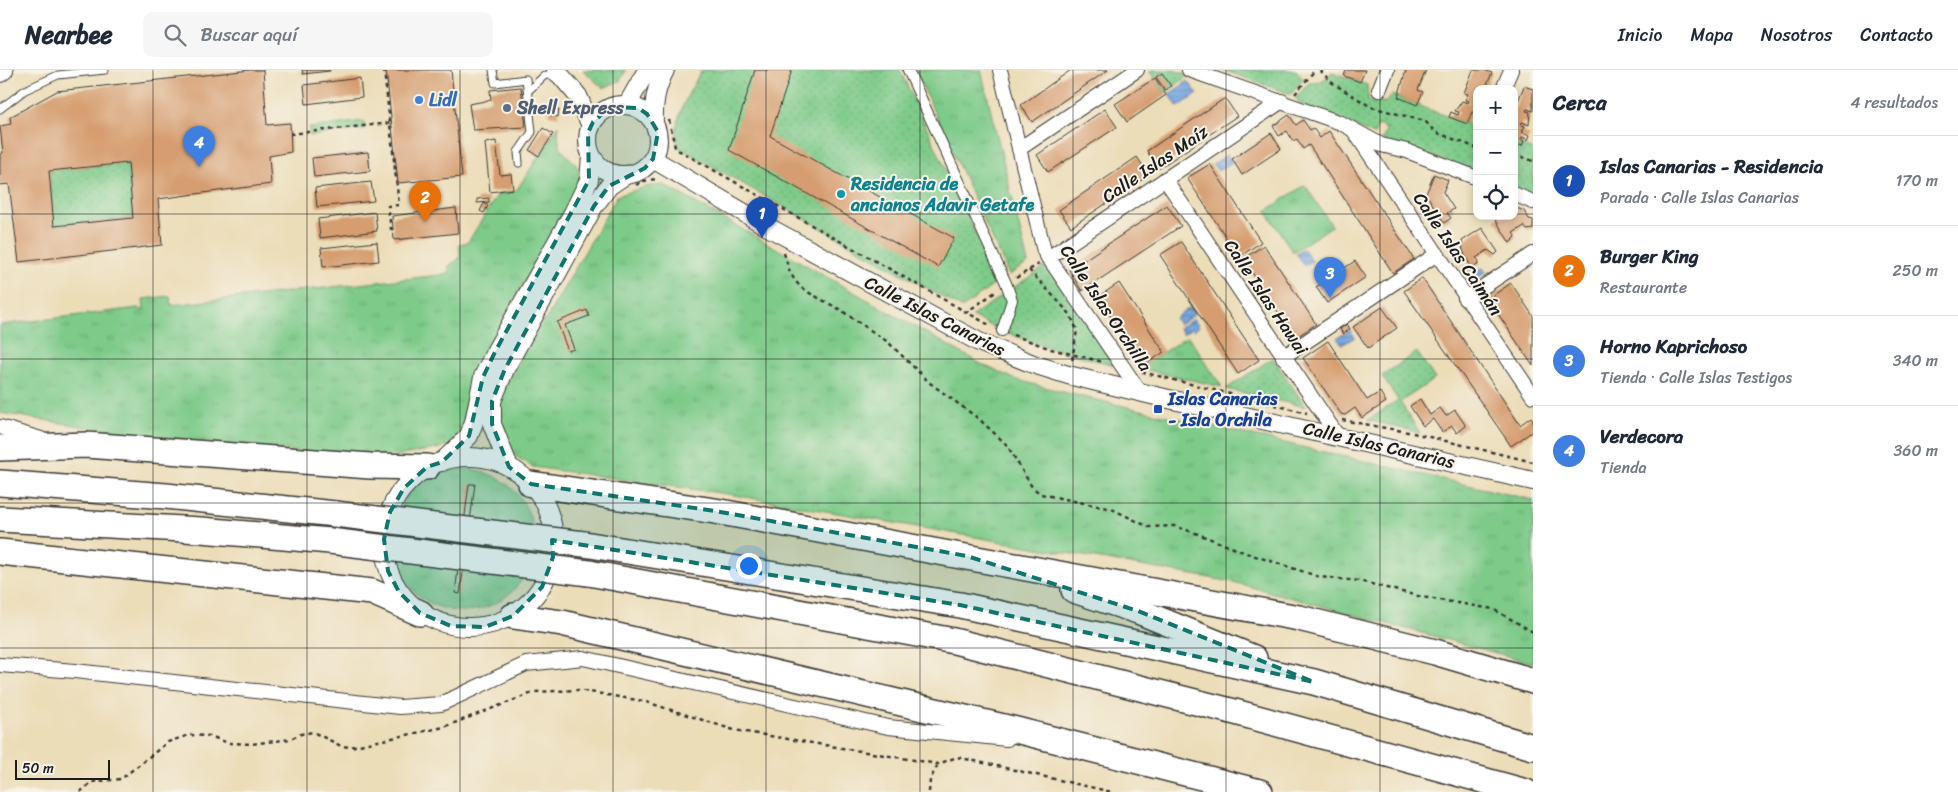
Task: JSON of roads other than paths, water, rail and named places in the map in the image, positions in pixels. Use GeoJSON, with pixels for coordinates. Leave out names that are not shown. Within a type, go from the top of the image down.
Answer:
{"type":"FeatureCollection","features":[{"type":"Feature","properties":{"kind":"highway"},"geometry":{"type":"LineString","coordinates":[[0,448],[86,445],[370,466],[435,464]]}},
{"type":"Feature","properties":{"kind":"highway"},"geometry":{"type":"LineString","coordinates":[[0,483],[166,496],[584,544],[960,605],[1314,682],[1533,747]]}},
{"type":"Feature","properties":{"kind":"highway"},"geometry":{"type":"LineString","coordinates":[[531,484],[715,511],[1299,618],[1435,652],[1533,681]]}},
{"type":"Feature","properties":{"kind":"highway"},"geometry":{"type":"LineString","coordinates":[[0,519],[201,530],[330,541],[589,574],[954,641],[1235,712],[1526,792]]}},
{"type":"Feature","properties":{"kind":"highway"},"geometry":{"type":"LineString","coordinates":[[0,552],[372,592],[420,613]]}},
{"type":"Feature","properties":{"kind":"highway"},"geometry":{"type":"LineString","coordinates":[[967,556],[1019,571],[1138,611],[1314,682]]}},
{"type":"Feature","properties":{"kind":"highway"},"geometry":{"type":"LineString","coordinates":[[513,616],[562,623],[1093,749],[1260,792]]}},
{"type":"Feature","properties":{"kind":"street"},"geometry":{"type":"LineString","coordinates":[[0,73],[4,70]]}},
{"type":"Feature","properties":{"kind":"street"},"geometry":{"type":"LineString","coordinates":[[435,464],[464,458],[486,459],[509,467],[531,484],[551,517],[553,557],[542,587],[513,616],[485,627],[451,626],[420,613],[399,592],[388,571],[384,539],[390,512],[404,488],[469,436],[474,422],[483,377],[495,352],[573,213],[589,180],[591,156],[588,145],[590,129],[587,111],[578,96],[556,70]]}},
{"type":"Feature","properties":{"kind":"street"},"geometry":{"type":"LineString","coordinates":[[563,70],[587,95],[659,117]]}},
{"type":"Feature","properties":{"kind":"street"},"geometry":{"type":"LineString","coordinates":[[590,129],[619,106],[647,70]]}},
{"type":"Feature","properties":{"kind":"street"},"geometry":{"type":"LineString","coordinates":[[591,156],[604,171],[624,176],[635,174],[645,168],[653,159],[659,141],[659,117],[653,104],[657,87],[666,70]]}},
{"type":"Feature","properties":{"kind":"street"},"geometry":{"type":"LineString","coordinates":[[908,70],[1006,283],[1012,300],[1002,331]]}},
{"type":"Feature","properties":{"kind":"street","name":"Calle Islas Orchilla"},"geometry":{"type":"LineString","coordinates":[[1000,70],[1044,252],[1140,392]]}},
{"type":"Feature","properties":{"kind":"street"},"geometry":{"type":"LineString","coordinates":[[1019,149],[1137,70]]}},
{"type":"Feature","properties":{"kind":"street"},"geometry":{"type":"LineString","coordinates":[[1189,70],[1341,123],[1381,146],[1406,151],[1473,176]]}},
{"type":"Feature","properties":{"kind":"street"},"geometry":{"type":"LineString","coordinates":[[1379,90],[1387,70]]}},
{"type":"Feature","properties":{"kind":"street"},"geometry":{"type":"LineString","coordinates":[[1505,85],[1511,70]]}},
{"type":"Feature","properties":{"kind":"street","name":"Calle Islas Maíz"},"geometry":{"type":"LineString","coordinates":[[1048,258],[1285,102]]}},
{"type":"Feature","properties":{"kind":"street","name":"Calle Islas Caimán"},"geometry":{"type":"LineString","coordinates":[[1354,131],[1465,299],[1530,387]]}},
{"type":"Feature","properties":{"kind":"street","name":"Calle Islas Canarias"},"geometry":{"type":"LineString","coordinates":[[653,159],[768,226],[979,342],[1068,375],[1533,481]]}},
{"type":"Feature","properties":{"kind":"street"},"geometry":{"type":"LineString","coordinates":[[509,467],[492,424],[492,401],[505,370],[594,206],[610,186],[624,176]]}},
{"type":"Feature","properties":{"kind":"street","name":"Calle Islas Hawai"},"geometry":{"type":"LineString","coordinates":[[1165,180],[1337,435]]}},
{"type":"Feature","properties":{"kind":"street"},"geometry":{"type":"LineString","coordinates":[[1518,196],[1533,202]]}},
{"type":"Feature","properties":{"kind":"street"},"geometry":{"type":"LineString","coordinates":[[1283,357],[1437,254]]}},
{"type":"Feature","properties":{"kind":"street"},"geometry":{"type":"LineString","coordinates":[[1465,299],[1533,254]]}},
{"type":"Feature","properties":{"kind":"street"},"geometry":{"type":"LineString","coordinates":[[0,428],[37,438],[86,445]]}},
{"type":"Feature","properties":{"kind":"street"},"geometry":{"type":"LineString","coordinates":[[0,665],[75,671],[400,707],[441,704],[526,664],[583,658],[888,726],[1000,738],[1058,748],[1093,749]]}},
{"type":"Feature","properties":{"kind":"lane"},"geometry":{"type":"LineString","coordinates":[[0,110],[25,90],[58,75],[105,70]]}},
{"type":"Feature","properties":{"kind":"lane"},"geometry":{"type":"LineString","coordinates":[[493,70],[495,83],[526,79],[532,132],[518,152],[519,163]]}},
{"type":"Feature","properties":{"kind":"lane"},"geometry":{"type":"LineString","coordinates":[[528,92],[544,76],[550,74],[578,105],[590,129]]}},
{"type":"Feature","properties":{"kind":"lane"},"geometry":{"type":"LineString","coordinates":[[1435,652],[1533,674]]}},
{"type":"Feature","properties":{"kind":"water"},"geometry":{"type":"Polygon","coordinates":[[[1188,81],[1198,94],[1178,107],[1169,94],[1188,81]]]}},
{"type":"Feature","properties":{"kind":"water"},"geometry":{"type":"Polygon","coordinates":[[[1227,155],[1232,162],[1218,171],[1213,164],[1227,155]]]}},
{"type":"Feature","properties":{"kind":"water"},"geometry":{"type":"Polygon","coordinates":[[[1304,249],[1312,261],[1304,266],[1296,254],[1304,249]]]}},
{"type":"Feature","properties":{"kind":"water"},"geometry":{"type":"Polygon","coordinates":[[[1483,268],[1486,272],[1475,280],[1467,275],[1468,271],[1474,272],[1483,268]]]}},
{"type":"Feature","properties":{"kind":"water"},"geometry":{"type":"Polygon","coordinates":[[[1189,308],[1194,315],[1179,325],[1175,318],[1189,308]]]}},
{"type":"Feature","properties":{"kind":"water"},"geometry":{"type":"Polygon","coordinates":[[[1194,319],[1199,327],[1194,330],[1192,328],[1183,334],[1179,328],[1194,319]]]}},
{"type":"Feature","properties":{"kind":"water"},"geometry":{"type":"Polygon","coordinates":[[[1350,330],[1355,337],[1342,345],[1337,338],[1350,330]]]}},
{"type":"Feature","properties":{"kind":"place","name":"Lidl"},"geometry":{"type":"Point","coordinates":[419,100]}},
{"type":"Feature","properties":{"kind":"place","name":"Shell Express"},"geometry":{"type":"Point","coordinates":[507,108]}},
{"type":"Feature","properties":{"kind":"place","name":"Verdecora"},"geometry":{"type":"Point","coordinates":[199,167]}},
{"type":"Feature","properties":{"kind":"place","name":"Residencia de ancianos Adavir Getafe"},"geometry":{"type":"Point","coordinates":[841,194]}},
{"type":"Feature","properties":{"kind":"place","name":"Burger King"},"geometry":{"type":"Point","coordinates":[425,222]}},
{"type":"Feature","properties":{"kind":"place","name":"Islas Canarias - Residencia"},"geometry":{"type":"Point","coordinates":[762,238]}},
{"type":"Feature","properties":{"kind":"place","name":"Horno Kaprichoso"},"geometry":{"type":"Point","coordinates":[1330,298]}},
{"type":"Feature","properties":{"kind":"place","name":"Islas Canarias - Isla Orchila"},"geometry":{"type":"Point","coordinates":[1158,409]}}]}
